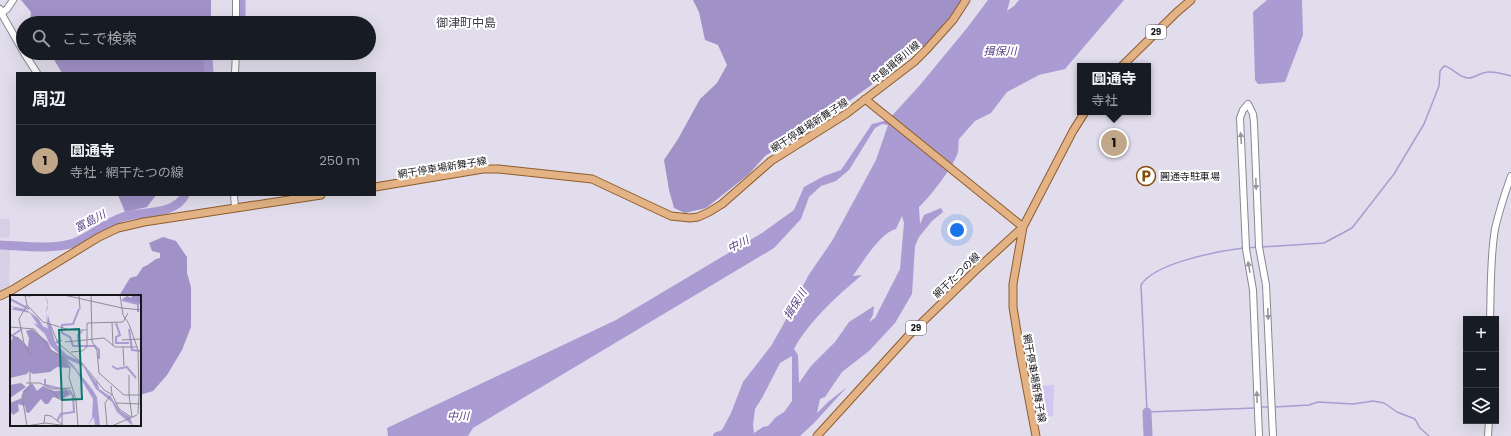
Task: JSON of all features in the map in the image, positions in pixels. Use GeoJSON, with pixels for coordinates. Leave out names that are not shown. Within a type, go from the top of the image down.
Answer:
{"type":"FeatureCollection","features":[{"type":"Feature","properties":{"kind":"main road","name":"中島揖保川線"},"geometry":{"type":"LineString","coordinates":[[867,101],[914,62],[927,49],[953,20],[966,0]]}},
{"type":"Feature","properties":{"kind":"main road","name":"29"},"geometry":{"type":"LineString","coordinates":[[1125,63],[1191,0]]}},
{"type":"Feature","properties":{"kind":"main road","name":"網干停車場新舞子線"},"geometry":{"type":"LineString","coordinates":[[376,187],[483,170],[499,169],[592,179],[672,216],[690,218],[698,217],[722,204],[771,161],[867,101]]}},
{"type":"Feature","properties":{"kind":"main road"},"geometry":{"type":"LineString","coordinates":[[867,101],[1021,225]]}},
{"type":"Feature","properties":{"kind":"main road","name":"網干たつの線"},"geometry":{"type":"LineString","coordinates":[[817,436],[910,334],[1021,225],[1072,131],[1083,115]]}},
{"type":"Feature","properties":{"kind":"main road"},"geometry":{"type":"LineString","coordinates":[[0,296],[96,239],[118,228],[144,222],[314,196]]}},
{"type":"Feature","properties":{"kind":"main road","name":"網干停車場新舞子線"},"geometry":{"type":"LineString","coordinates":[[1021,225],[1013,284],[1014,307],[1021,357],[1036,436]]}},
{"type":"Feature","properties":{"kind":"street"},"geometry":{"type":"LineString","coordinates":[[13,0],[7,9],[1,12],[16,38]]}},
{"type":"Feature","properties":{"kind":"street"},"geometry":{"type":"LineString","coordinates":[[236,0],[236,16]]}},
{"type":"Feature","properties":{"kind":"street"},"geometry":{"type":"LineString","coordinates":[[29,60],[36,72]]}},
{"type":"Feature","properties":{"kind":"street"},"geometry":{"type":"LineString","coordinates":[[236,60],[236,72]]}},
{"type":"Feature","properties":{"kind":"street"},"geometry":{"type":"LineString","coordinates":[[1259,436],[1253,290],[1246,249],[1240,118],[1242,110],[1248,104],[1253,114],[1254,123],[1259,247],[1266,285],[1273,436]]}},
{"type":"Feature","properties":{"kind":"street"},"geometry":{"type":"LineString","coordinates":[[1490,316],[1491,264],[1495,229],[1502,201],[1511,176]]}},
{"type":"Feature","properties":{"kind":"street"},"geometry":{"type":"LineString","coordinates":[[234,196],[235,208]]}},
{"type":"Feature","properties":{"kind":"street"},"geometry":{"type":"LineString","coordinates":[[1488,436],[1489,424]]}},
{"type":"Feature","properties":{"kind":"shaded area"},"geometry":{"type":"Polygon","coordinates":[[[21,0],[211,0],[211,16],[31,16],[31,12],[21,0]]]}},
{"type":"Feature","properties":{"kind":"shaded area"},"geometry":{"type":"Polygon","coordinates":[[[693,0],[961,0],[958,7],[928,43],[823,120],[765,156],[749,174],[706,208],[685,213],[674,208],[669,190],[664,160],[678,139],[700,99],[717,83],[727,65],[718,45],[705,40],[699,12],[693,0]]]}},
{"type":"Feature","properties":{"kind":"shaded area"},"geometry":{"type":"Polygon","coordinates":[[[54,60],[206,60],[205,72],[61,72],[54,60]]]}},
{"type":"Feature","properties":{"kind":"shaded area"},"geometry":{"type":"Polygon","coordinates":[[[118,196],[155,196],[147,207],[125,212],[118,196]]]}},
{"type":"Feature","properties":{"kind":"shaded area"},"geometry":{"type":"Polygon","coordinates":[[[0,219],[10,219],[10,237],[0,238],[0,219]]]}},
{"type":"Feature","properties":{"kind":"shaded area"},"geometry":{"type":"Polygon","coordinates":[[[163,237],[176,241],[187,257],[187,273],[191,287],[191,327],[182,350],[167,375],[153,391],[141,395],[141,295],[120,295],[130,278],[137,276],[143,267],[160,258],[160,253],[152,251],[149,243],[163,237]]]}},
{"type":"Feature","properties":{"kind":"shaded area"},"geometry":{"type":"Polygon","coordinates":[[[0,250],[10,250],[9,286],[0,291],[0,250]]]}},
{"type":"Feature","properties":{"kind":"shaded area"},"geometry":{"type":"Polygon","coordinates":[[[1054,385],[1053,416],[1036,417],[1030,386],[1054,385]]]}},
{"type":"Feature","properties":{"kind":"water","name":"揖保川"},"geometry":{"type":"Polygon","coordinates":[[[988,0],[1010,0],[1007,11],[1019,0],[1124,0],[1065,69],[1039,75],[1007,92],[991,113],[975,121],[959,139],[958,152],[952,165],[935,189],[919,207],[920,224],[924,215],[941,208],[943,212],[932,221],[919,237],[915,246],[912,294],[895,323],[869,351],[842,372],[825,397],[820,399],[817,413],[847,387],[800,436],[713,436],[714,433],[722,430],[731,413],[743,382],[771,346],[808,276],[832,241],[876,160],[888,125],[882,124],[875,128],[849,170],[836,181],[821,186],[809,197],[801,219],[774,248],[473,428],[468,436],[388,436],[387,428],[616,320],[762,233],[794,210],[804,187],[824,176],[841,170],[872,124],[888,120],[920,85],[988,0]],[[902,216],[896,229],[890,231],[878,242],[853,276],[862,275],[843,291],[816,318],[800,338],[794,349],[798,355],[799,383],[811,366],[835,342],[849,322],[874,306],[873,315],[869,322],[875,318],[900,269],[904,223],[902,216]],[[792,356],[780,363],[755,409],[753,425],[754,433],[763,427],[768,426],[776,417],[784,412],[792,401],[792,356]]]}},
{"type":"Feature","properties":{"kind":"water"},"geometry":{"type":"Polygon","coordinates":[[[1267,0],[1302,0],[1303,35],[1285,82],[1258,84],[1255,80],[1253,12],[1267,0]]]}},
{"type":"Feature","properties":{"kind":"waterway","name":"富島川"},"geometry":{"type":"LineString","coordinates":[[241,0],[241,16]]}},
{"type":"Feature","properties":{"kind":"waterway","name":"富島川"},"geometry":{"type":"LineString","coordinates":[[208,60],[209,72]]}},
{"type":"Feature","properties":{"kind":"waterway"},"geometry":{"type":"LineString","coordinates":[[1261,247],[1324,243],[1352,228],[1394,174],[1424,124],[1439,86],[1440,71],[1444,66],[1450,68],[1465,78],[1471,78],[1490,72],[1511,76]]}},
{"type":"Feature","properties":{"kind":"waterway","name":"富島川"},"geometry":{"type":"LineString","coordinates":[[0,245],[47,247],[74,243],[123,217],[166,210],[180,202],[184,196]]}},
{"type":"Feature","properties":{"kind":"waterway"},"geometry":{"type":"LineString","coordinates":[[1247,248],[1257,247]]}},
{"type":"Feature","properties":{"kind":"waterway"},"geometry":{"type":"LineString","coordinates":[[1243,248],[1204,255],[1173,264],[1148,277],[1141,285],[1147,412],[1256,408]]}},
{"type":"Feature","properties":{"kind":"waterway"},"geometry":{"type":"LineString","coordinates":[[1274,407],[1309,405],[1318,402],[1353,404],[1373,401],[1384,403],[1397,412],[1415,419],[1420,428],[1429,436]]}},
{"type":"Feature","properties":{"kind":"waterway"},"geometry":{"type":"LineString","coordinates":[[1260,407],[1270,407]]}},
{"type":"Feature","properties":{"kind":"waterway"},"geometry":{"type":"LineString","coordinates":[[1147,412],[1148,436]]}},
{"type":"Feature","properties":{"kind":"place","name":"圓通寺"},"geometry":{"type":"Point","coordinates":[1114,143]}},
{"type":"Feature","properties":{"kind":"place","name":"圓通寺駐車場"},"geometry":{"type":"Point","coordinates":[1146,176]}},
{"type":"Feature","properties":{"kind":"district","name":"御津町中島"},"geometry":{"type":"Point","coordinates":[466,23]}},
{"type":"Feature","properties":{"kind":"water label","name":"中川"},"geometry":{"type":"Point","coordinates":[738,244]}},
{"type":"Feature","properties":{"kind":"water label","name":"中川"},"geometry":{"type":"Point","coordinates":[458,416]}}]}
